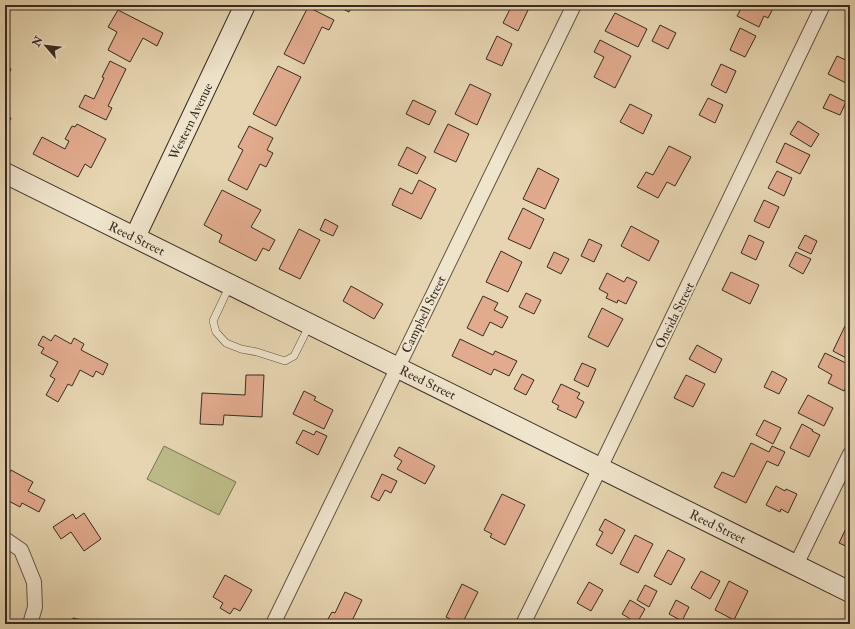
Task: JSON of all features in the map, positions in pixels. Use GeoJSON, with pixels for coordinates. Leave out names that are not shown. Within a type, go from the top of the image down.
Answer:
{"type":"FeatureCollection","features":[{"type":"Feature","properties":{"kind":"street","name":"Western Avenue"},"geometry":{"type":"LineString","coordinates":[[135,237],[245,5]]}},
{"type":"Feature","properties":{"kind":"street","name":"Campbell Street"},"geometry":{"type":"LineString","coordinates":[[273,624],[574,5]]}},
{"type":"Feature","properties":{"kind":"street","name":"Oneida Street"},"geometry":{"type":"LineString","coordinates":[[523,624],[600,468],[823,5]]}},
{"type":"Feature","properties":{"kind":"street","name":"Reed Street"},"geometry":{"type":"LineString","coordinates":[[5,173],[850,592]]}},
{"type":"Feature","properties":{"kind":"street"},"geometry":{"type":"LineString","coordinates":[[796,565],[850,454]]}},
{"type":"Feature","properties":{"kind":"street"},"geometry":{"type":"LineString","coordinates":[[5,539],[21,550],[34,582],[35,607],[30,624]]}},
{"type":"Feature","properties":{"kind":"lane"},"geometry":{"type":"LineString","coordinates":[[230,284],[213,321],[216,332],[226,343],[241,349],[257,352],[285,361],[294,356],[310,324]]}},
{"type":"Feature","properties":{"kind":"shaded area"},"geometry":{"type":"Polygon","coordinates":[[[164,446],[236,482],[219,515],[147,479],[164,446]]]}},
{"type":"Feature","properties":{"kind":"building"},"geometry":{"type":"Polygon","coordinates":[[[335,5],[353,5],[349,12],[335,5]]]}},
{"type":"Feature","properties":{"kind":"building"},"geometry":{"type":"Polygon","coordinates":[[[512,5],[522,5],[529,8],[518,31],[503,23],[512,5]]]}},
{"type":"Feature","properties":{"kind":"building"},"geometry":{"type":"Polygon","coordinates":[[[743,5],[775,5],[768,18],[764,16],[759,27],[737,16],[743,5]]]}},
{"type":"Feature","properties":{"kind":"building"},"geometry":{"type":"Polygon","coordinates":[[[308,7],[334,20],[329,30],[322,27],[304,64],[284,54],[308,7]]]}},
{"type":"Feature","properties":{"kind":"building"},"geometry":{"type":"Polygon","coordinates":[[[118,10],[163,33],[157,46],[143,38],[130,62],[108,50],[117,32],[108,27],[118,10]]]}},
{"type":"Feature","properties":{"kind":"building"},"geometry":{"type":"Polygon","coordinates":[[[615,13],[647,29],[638,47],[605,31],[615,13]]]}},
{"type":"Feature","properties":{"kind":"building"},"geometry":{"type":"Polygon","coordinates":[[[660,25],[676,33],[668,49],[652,41],[660,25]]]}},
{"type":"Feature","properties":{"kind":"building"},"geometry":{"type":"Polygon","coordinates":[[[740,28],[756,36],[745,57],[730,50],[740,28]]]}},
{"type":"Feature","properties":{"kind":"building"},"geometry":{"type":"Polygon","coordinates":[[[497,36],[512,44],[502,66],[486,59],[497,36]]]}},
{"type":"Feature","properties":{"kind":"building"},"geometry":{"type":"Polygon","coordinates":[[[600,40],[631,56],[615,88],[594,77],[604,57],[594,52],[600,40]]]}},
{"type":"Feature","properties":{"kind":"building"},"geometry":{"type":"Polygon","coordinates":[[[837,56],[850,62],[850,85],[828,74],[837,56]]]}},
{"type":"Feature","properties":{"kind":"building"},"geometry":{"type":"Polygon","coordinates":[[[110,61],[126,69],[108,106],[112,108],[106,120],[79,107],[85,95],[94,99],[110,61]]]}},
{"type":"Feature","properties":{"kind":"building"},"geometry":{"type":"Polygon","coordinates":[[[721,64],[736,71],[726,93],[711,85],[721,64]]]}},
{"type":"Feature","properties":{"kind":"building"},"geometry":{"type":"Polygon","coordinates":[[[5,66],[11,69],[5,82],[5,66]]]}},
{"type":"Feature","properties":{"kind":"building"},"geometry":{"type":"Polygon","coordinates":[[[278,66],[301,77],[276,126],[253,114],[278,66]]]}},
{"type":"Feature","properties":{"kind":"building"},"geometry":{"type":"Polygon","coordinates":[[[470,84],[491,94],[477,125],[455,114],[470,84]]]}},
{"type":"Feature","properties":{"kind":"building"},"geometry":{"type":"Polygon","coordinates":[[[830,94],[846,102],[840,115],[823,108],[830,94]]]}},
{"type":"Feature","properties":{"kind":"building"},"geometry":{"type":"Polygon","coordinates":[[[708,98],[723,105],[715,123],[699,115],[708,98]]]}},
{"type":"Feature","properties":{"kind":"building"},"geometry":{"type":"Polygon","coordinates":[[[413,100],[436,111],[429,125],[406,114],[413,100]]]}},
{"type":"Feature","properties":{"kind":"building"},"geometry":{"type":"Polygon","coordinates":[[[630,104],[652,115],[643,134],[620,122],[630,104]]]}},
{"type":"Feature","properties":{"kind":"building"},"geometry":{"type":"Polygon","coordinates":[[[5,116],[11,118],[5,130],[5,116]]]}},
{"type":"Feature","properties":{"kind":"building"},"geometry":{"type":"Polygon","coordinates":[[[798,121],[819,134],[811,147],[790,134],[798,121]]]}},
{"type":"Feature","properties":{"kind":"building"},"geometry":{"type":"Polygon","coordinates":[[[77,124],[106,139],[91,168],[85,164],[78,177],[33,154],[42,137],[65,149],[69,141],[65,139],[72,126],[75,127],[77,124]]]}},
{"type":"Feature","properties":{"kind":"building"},"geometry":{"type":"Polygon","coordinates":[[[448,124],[469,134],[456,162],[434,152],[448,124]]]}},
{"type":"Feature","properties":{"kind":"building"},"geometry":{"type":"Polygon","coordinates":[[[249,126],[273,138],[267,150],[273,153],[266,167],[260,164],[247,190],[228,180],[243,150],[238,147],[249,126]]]}},
{"type":"Feature","properties":{"kind":"building"},"geometry":{"type":"Polygon","coordinates":[[[785,143],[810,155],[800,174],[776,162],[785,143]]]}},
{"type":"Feature","properties":{"kind":"building"},"geometry":{"type":"Polygon","coordinates":[[[669,146],[691,157],[675,186],[667,182],[658,198],[637,187],[646,172],[653,175],[669,146]]]}},
{"type":"Feature","properties":{"kind":"building"},"geometry":{"type":"Polygon","coordinates":[[[407,147],[426,157],[417,174],[398,165],[407,147]]]}},
{"type":"Feature","properties":{"kind":"building"},"geometry":{"type":"Polygon","coordinates":[[[538,168],[559,179],[545,209],[523,199],[538,168]]]}},
{"type":"Feature","properties":{"kind":"building"},"geometry":{"type":"Polygon","coordinates":[[[777,171],[792,178],[784,196],[768,188],[777,171]]]}},
{"type":"Feature","properties":{"kind":"building"},"geometry":{"type":"Polygon","coordinates":[[[419,180],[436,189],[421,219],[392,205],[400,188],[412,194],[419,180]]]}},
{"type":"Feature","properties":{"kind":"building"},"geometry":{"type":"Polygon","coordinates":[[[222,190],[261,210],[251,227],[275,240],[269,251],[263,248],[256,261],[219,242],[222,235],[204,225],[222,190]]]}},
{"type":"Feature","properties":{"kind":"building"},"geometry":{"type":"Polygon","coordinates":[[[764,200],[779,207],[769,228],[754,221],[764,200]]]}},
{"type":"Feature","properties":{"kind":"building"},"geometry":{"type":"Polygon","coordinates":[[[523,208],[544,219],[530,249],[508,239],[523,208]]]}},
{"type":"Feature","properties":{"kind":"building"},"geometry":{"type":"Polygon","coordinates":[[[325,219],[338,226],[333,236],[320,230],[325,219]]]}},
{"type":"Feature","properties":{"kind":"building"},"geometry":{"type":"Polygon","coordinates":[[[631,226],[659,241],[649,261],[621,246],[631,226]]]}},
{"type":"Feature","properties":{"kind":"building"},"geometry":{"type":"Polygon","coordinates":[[[299,229],[320,240],[300,279],[279,269],[299,229]]]}},
{"type":"Feature","properties":{"kind":"building"},"geometry":{"type":"Polygon","coordinates":[[[749,235],[764,242],[756,260],[741,253],[749,235]]]}},
{"type":"Feature","properties":{"kind":"building"},"geometry":{"type":"Polygon","coordinates":[[[805,235],[817,241],[811,254],[798,248],[805,235]]]}},
{"type":"Feature","properties":{"kind":"building"},"geometry":{"type":"Polygon","coordinates":[[[589,239],[602,245],[594,262],[581,256],[589,239]]]}},
{"type":"Feature","properties":{"kind":"building"},"geometry":{"type":"Polygon","coordinates":[[[501,251],[522,262],[508,292],[486,282],[501,251]]]}},
{"type":"Feature","properties":{"kind":"building"},"geometry":{"type":"Polygon","coordinates":[[[554,252],[569,259],[561,274],[547,267],[554,252]]]}},
{"type":"Feature","properties":{"kind":"building"},"geometry":{"type":"Polygon","coordinates":[[[796,252],[811,259],[803,274],[789,266],[796,252]]]}},
{"type":"Feature","properties":{"kind":"building"},"geometry":{"type":"Polygon","coordinates":[[[731,272],[759,285],[750,304],[722,290],[731,272]]]}},
{"type":"Feature","properties":{"kind":"building"},"geometry":{"type":"Polygon","coordinates":[[[607,273],[624,282],[627,277],[637,282],[626,304],[618,300],[617,303],[606,298],[608,294],[599,289],[607,273]]]}},
{"type":"Feature","properties":{"kind":"building"},"geometry":{"type":"Polygon","coordinates":[[[351,286],[383,304],[374,319],[343,301],[351,286]]]}},
{"type":"Feature","properties":{"kind":"building"},"geometry":{"type":"Polygon","coordinates":[[[526,293],[541,300],[534,314],[519,307],[526,293]]]}},
{"type":"Feature","properties":{"kind":"building"},"geometry":{"type":"Polygon","coordinates":[[[483,296],[498,303],[494,310],[508,317],[502,328],[490,322],[483,336],[467,328],[483,296]]]}},
{"type":"Feature","properties":{"kind":"building"},"geometry":{"type":"Polygon","coordinates":[[[602,308],[623,319],[608,347],[588,337],[602,308]]]}},
{"type":"Feature","properties":{"kind":"building"},"geometry":{"type":"Polygon","coordinates":[[[845,326],[850,328],[850,360],[833,351],[845,326]]]}},
{"type":"Feature","properties":{"kind":"building"},"geometry":{"type":"Polygon","coordinates":[[[55,335],[71,344],[74,338],[84,344],[81,350],[108,364],[103,375],[96,371],[93,377],[80,370],[72,386],[68,384],[58,402],[46,395],[55,379],[50,376],[58,362],[41,353],[44,348],[38,345],[43,336],[51,341],[55,335]]]}},
{"type":"Feature","properties":{"kind":"building"},"geometry":{"type":"Polygon","coordinates":[[[460,339],[493,355],[495,351],[517,361],[509,376],[494,369],[491,375],[452,356],[460,339]]]}},
{"type":"Feature","properties":{"kind":"building"},"geometry":{"type":"Polygon","coordinates":[[[697,345],[722,359],[715,373],[689,359],[697,345]]]}},
{"type":"Feature","properties":{"kind":"building"},"geometry":{"type":"Polygon","coordinates":[[[825,353],[850,365],[850,380],[844,391],[828,383],[832,375],[818,367],[825,353]]]}},
{"type":"Feature","properties":{"kind":"building"},"geometry":{"type":"Polygon","coordinates":[[[582,363],[596,369],[588,387],[574,380],[582,363]]]}},
{"type":"Feature","properties":{"kind":"building"},"geometry":{"type":"Polygon","coordinates":[[[772,371],[787,379],[779,394],[764,387],[772,371]]]}},
{"type":"Feature","properties":{"kind":"building"},"geometry":{"type":"Polygon","coordinates":[[[522,374],[534,380],[526,395],[514,389],[522,374]]]}},
{"type":"Feature","properties":{"kind":"building"},"geometry":{"type":"Polygon","coordinates":[[[246,375],[264,375],[262,417],[224,415],[223,425],[200,424],[202,393],[245,395],[246,375]]]}},
{"type":"Feature","properties":{"kind":"building"},"geometry":{"type":"Polygon","coordinates":[[[686,375],[705,384],[693,407],[674,398],[686,375]]]}},
{"type":"Feature","properties":{"kind":"building"},"geometry":{"type":"Polygon","coordinates":[[[561,384],[580,393],[577,398],[584,402],[576,418],[557,409],[559,406],[552,402],[561,384]]]}},
{"type":"Feature","properties":{"kind":"building"},"geometry":{"type":"Polygon","coordinates":[[[304,391],[316,397],[314,400],[333,410],[324,429],[293,414],[304,391]]]}},
{"type":"Feature","properties":{"kind":"building"},"geometry":{"type":"Polygon","coordinates":[[[808,395],[833,408],[824,426],[798,413],[808,395]]]}},
{"type":"Feature","properties":{"kind":"building"},"geometry":{"type":"Polygon","coordinates":[[[764,420],[781,428],[773,444],[756,435],[764,420]]]}},
{"type":"Feature","properties":{"kind":"building"},"geometry":{"type":"Polygon","coordinates":[[[802,424],[820,435],[809,457],[790,448],[802,424]]]}},
{"type":"Feature","properties":{"kind":"building"},"geometry":{"type":"Polygon","coordinates":[[[303,430],[314,435],[316,431],[327,436],[318,455],[296,443],[303,430]]]}},
{"type":"Feature","properties":{"kind":"building"},"geometry":{"type":"Polygon","coordinates":[[[751,443],[769,452],[772,446],[785,452],[778,466],[767,461],[746,503],[714,487],[722,472],[734,477],[751,443]]]}},
{"type":"Feature","properties":{"kind":"building"},"geometry":{"type":"Polygon","coordinates":[[[399,447],[435,466],[425,484],[397,469],[402,461],[394,456],[399,447]]]}},
{"type":"Feature","properties":{"kind":"building"},"geometry":{"type":"Polygon","coordinates":[[[11,470],[33,482],[28,491],[45,500],[39,512],[22,503],[20,507],[5,499],[5,482],[11,470]]]}},
{"type":"Feature","properties":{"kind":"building"},"geometry":{"type":"Polygon","coordinates":[[[382,474],[397,481],[391,493],[385,490],[379,501],[371,497],[382,474]]]}},
{"type":"Feature","properties":{"kind":"building"},"geometry":{"type":"Polygon","coordinates":[[[776,486],[785,491],[786,489],[797,494],[788,513],[781,509],[780,512],[766,505],[776,486]]]}},
{"type":"Feature","properties":{"kind":"building"},"geometry":{"type":"Polygon","coordinates":[[[502,494],[525,505],[505,545],[490,537],[492,534],[484,530],[502,494]]]}},
{"type":"Feature","properties":{"kind":"building"},"geometry":{"type":"Polygon","coordinates":[[[84,513],[101,539],[84,551],[71,532],[61,539],[53,527],[73,514],[76,519],[84,513]]]}},
{"type":"Feature","properties":{"kind":"building"},"geometry":{"type":"Polygon","coordinates":[[[605,519],[625,530],[612,554],[596,545],[603,532],[599,530],[605,519]]]}},
{"type":"Feature","properties":{"kind":"building"},"geometry":{"type":"Polygon","coordinates":[[[850,520],[850,548],[839,543],[850,520]]]}},
{"type":"Feature","properties":{"kind":"building"},"geometry":{"type":"Polygon","coordinates":[[[635,535],[653,544],[638,573],[620,564],[635,535]]]}},
{"type":"Feature","properties":{"kind":"building"},"geometry":{"type":"Polygon","coordinates":[[[668,550],[685,559],[671,585],[654,576],[668,550]]]}},
{"type":"Feature","properties":{"kind":"building"},"geometry":{"type":"Polygon","coordinates":[[[701,571],[720,581],[710,599],[691,588],[701,571]]]}},
{"type":"Feature","properties":{"kind":"building"},"geometry":{"type":"Polygon","coordinates":[[[225,575],[252,590],[240,611],[234,608],[230,614],[220,608],[223,603],[213,597],[225,575]]]}},
{"type":"Feature","properties":{"kind":"building"},"geometry":{"type":"Polygon","coordinates":[[[729,581],[748,591],[734,620],[715,610],[729,581]]]}},
{"type":"Feature","properties":{"kind":"building"},"geometry":{"type":"Polygon","coordinates":[[[589,582],[603,590],[591,611],[577,603],[589,582]]]}},
{"type":"Feature","properties":{"kind":"building"},"geometry":{"type":"Polygon","coordinates":[[[462,584],[478,592],[462,624],[460,624],[446,617],[462,584]]]}},
{"type":"Feature","properties":{"kind":"building"},"geometry":{"type":"Polygon","coordinates":[[[645,585],[657,591],[649,607],[637,600],[645,585]]]}},
{"type":"Feature","properties":{"kind":"building"},"geometry":{"type":"Polygon","coordinates":[[[345,592],[362,600],[351,623],[354,624],[325,624],[332,612],[335,613],[345,592]]]}},
{"type":"Feature","properties":{"kind":"building"},"geometry":{"type":"Polygon","coordinates":[[[630,600],[645,609],[637,623],[622,614],[630,600]]]}},
{"type":"Feature","properties":{"kind":"building"},"geometry":{"type":"Polygon","coordinates":[[[676,600],[689,607],[682,621],[669,614],[676,600]]]}},
{"type":"Feature","properties":{"kind":"building"},"geometry":{"type":"Polygon","coordinates":[[[73,618],[91,622],[91,624],[71,624],[73,618]]]}}]}
